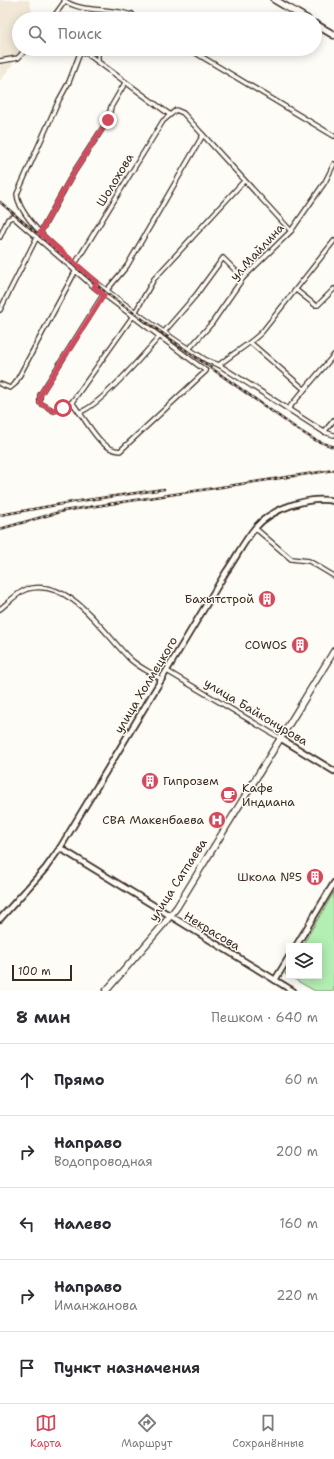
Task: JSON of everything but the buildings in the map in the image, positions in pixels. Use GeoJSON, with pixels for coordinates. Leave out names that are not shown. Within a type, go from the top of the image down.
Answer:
{"type":"FeatureCollection","features":[{"type":"Feature","properties":{"kind":"main road"},"geometry":{"type":"LineString","coordinates":[[275,0],[295,12]]}},
{"type":"Feature","properties":{"kind":"main road"},"geometry":{"type":"LineString","coordinates":[[322,28],[334,36]]}},
{"type":"Feature","properties":{"kind":"main road","name":"улица Сатпаева"},"geometry":{"type":"LineString","coordinates":[[106,991],[169,917],[334,651]]}},
{"type":"Feature","properties":{"kind":"street"},"geometry":{"type":"LineString","coordinates":[[57,12],[64,1],[73,6],[117,12]]}},
{"type":"Feature","properties":{"kind":"street"},"geometry":{"type":"LineString","coordinates":[[0,61],[18,58],[20,56]]}},
{"type":"Feature","properties":{"kind":"street"},"geometry":{"type":"LineString","coordinates":[[79,56],[69,82],[59,100],[17,194],[19,204],[23,212],[40,233],[75,264],[136,312],[189,350],[218,365],[324,432],[334,435]]}},
{"type":"Feature","properties":{"kind":"street"},"geometry":{"type":"LineString","coordinates":[[88,56],[169,114]]}},
{"type":"Feature","properties":{"kind":"street"},"geometry":{"type":"LineString","coordinates":[[98,56],[98,63]]}},
{"type":"Feature","properties":{"kind":"street"},"geometry":{"type":"LineString","coordinates":[[201,56],[334,136]]}},
{"type":"Feature","properties":{"kind":"street"},"geometry":{"type":"LineString","coordinates":[[40,233],[74,172],[108,120],[111,107],[125,83]]}},
{"type":"Feature","properties":{"kind":"street","name":"Шолохова"},"geometry":{"type":"LineString","coordinates":[[75,264],[163,121],[169,114],[176,110],[183,113],[203,135]]}},
{"type":"Feature","properties":{"kind":"street"},"geometry":{"type":"LineString","coordinates":[[107,290],[127,266],[203,135],[291,231]]}},
{"type":"Feature","properties":{"kind":"street","name":"ул.Майлина"},"geometry":{"type":"LineString","coordinates":[[189,350],[212,323],[243,278],[291,231],[325,182],[334,164]]}},
{"type":"Feature","properties":{"kind":"street"},"geometry":{"type":"LineString","coordinates":[[136,312],[154,279],[244,181]]}},
{"type":"Feature","properties":{"kind":"street"},"geometry":{"type":"LineString","coordinates":[[0,237],[8,219],[13,217],[75,272],[206,371],[120,451],[113,450],[102,443],[72,402]]}},
{"type":"Feature","properties":{"kind":"street"},"geometry":{"type":"LineString","coordinates":[[0,310],[37,238]]}},
{"type":"Feature","properties":{"kind":"street"},"geometry":{"type":"LineString","coordinates":[[218,365],[232,354],[251,343],[272,321],[334,241]]}},
{"type":"Feature","properties":{"kind":"street"},"geometry":{"type":"LineString","coordinates":[[164,332],[196,295],[223,258],[243,278]]}},
{"type":"Feature","properties":{"kind":"street"},"geometry":{"type":"LineString","coordinates":[[0,384],[10,388],[15,384],[75,272]]}},
{"type":"Feature","properties":{"kind":"street"},"geometry":{"type":"LineString","coordinates":[[94,287],[97,282]]}},
{"type":"Feature","properties":{"kind":"street"},"geometry":{"type":"LineString","coordinates":[[296,290],[315,305],[318,305],[334,289]]}},
{"type":"Feature","properties":{"kind":"street"},"geometry":{"type":"LineString","coordinates":[[104,295],[40,395],[40,403],[54,411],[63,408],[72,402],[133,316]]}},
{"type":"Feature","properties":{"kind":"street"},"geometry":{"type":"LineString","coordinates":[[79,412],[87,409],[123,376],[160,336]]}},
{"type":"Feature","properties":{"kind":"street"},"geometry":{"type":"LineString","coordinates":[[251,343],[304,389]]}},
{"type":"Feature","properties":{"kind":"street"},"geometry":{"type":"LineString","coordinates":[[288,409],[334,355]]}},
{"type":"Feature","properties":{"kind":"street"},"geometry":{"type":"LineString","coordinates":[[324,432],[334,420]]}},
{"type":"Feature","properties":{"kind":"street","name":"улица Холмецкого"},"geometry":{"type":"LineString","coordinates":[[0,919],[45,869],[60,848],[255,528],[276,512],[291,506],[321,500],[334,501]]}},
{"type":"Feature","properties":{"kind":"street"},"geometry":{"type":"LineString","coordinates":[[255,528],[291,559],[309,561],[334,576]]}},
{"type":"Feature","properties":{"kind":"street"},"geometry":{"type":"LineString","coordinates":[[0,609],[26,590],[45,586],[56,590],[77,603],[131,661],[162,679]]}},
{"type":"Feature","properties":{"kind":"street","name":"улица Байконурова"},"geometry":{"type":"LineString","coordinates":[[167,671],[334,771]]}},
{"type":"Feature","properties":{"kind":"street","name":"Некрасова"},"geometry":{"type":"LineString","coordinates":[[60,848],[169,917],[293,991]]}},
{"type":"Feature","properties":{"kind":"street"},"geometry":{"type":"LineString","coordinates":[[298,943],[334,883]]}},
{"type":"Feature","properties":{"kind":"street"},"geometry":{"type":"LineString","coordinates":[[275,980],[286,962]]}},
{"type":"Feature","properties":{"kind":"shaded area"},"geometry":{"type":"Polygon","coordinates":[[[0,0],[29,0],[32,12],[12,12],[12,56],[19,56],[0,81],[0,0]]]}},
{"type":"Feature","properties":{"kind":"green space"},"geometry":{"type":"Polygon","coordinates":[[[334,892],[334,991],[315,991],[294,979],[322,979],[322,943],[304,943],[334,892]]]}},
{"type":"Feature","properties":{"kind":"railway"},"geometry":{"type":"LineString","coordinates":[[0,202],[110,296],[297,429],[315,440],[334,447]]}},
{"type":"Feature","properties":{"kind":"railway"},"geometry":{"type":"LineString","coordinates":[[0,529],[63,511],[334,470]]}},
{"type":"Feature","properties":{"kind":"railway"},"geometry":{"type":"LineString","coordinates":[[0,515],[73,502],[164,489]]}},
{"type":"Feature","properties":{"kind":"place","name":"Бахытстрой"},"geometry":{"type":"Point","coordinates":[267,599]}},
{"type":"Feature","properties":{"kind":"place","name":"COWOS"},"geometry":{"type":"Point","coordinates":[300,645]}},
{"type":"Feature","properties":{"kind":"place","name":"Гипрозем"},"geometry":{"type":"Point","coordinates":[150,781]}},
{"type":"Feature","properties":{"kind":"place","name":"Кафе Индиана"},"geometry":{"type":"Point","coordinates":[229,795]}},
{"type":"Feature","properties":{"kind":"place","name":"СВА Макенбаева"},"geometry":{"type":"Point","coordinates":[217,820]}},
{"type":"Feature","properties":{"kind":"place","name":"Школа №5"},"geometry":{"type":"Point","coordinates":[315,877]}},
{"type":"Feature","properties":{"kind":"route"},"geometry":{"type":"LineString","coordinates":[[63,408],[54,411],[40,403],[40,395],[104,295],[94,287],[97,282],[40,233],[74,172],[108,120]]}}]}
